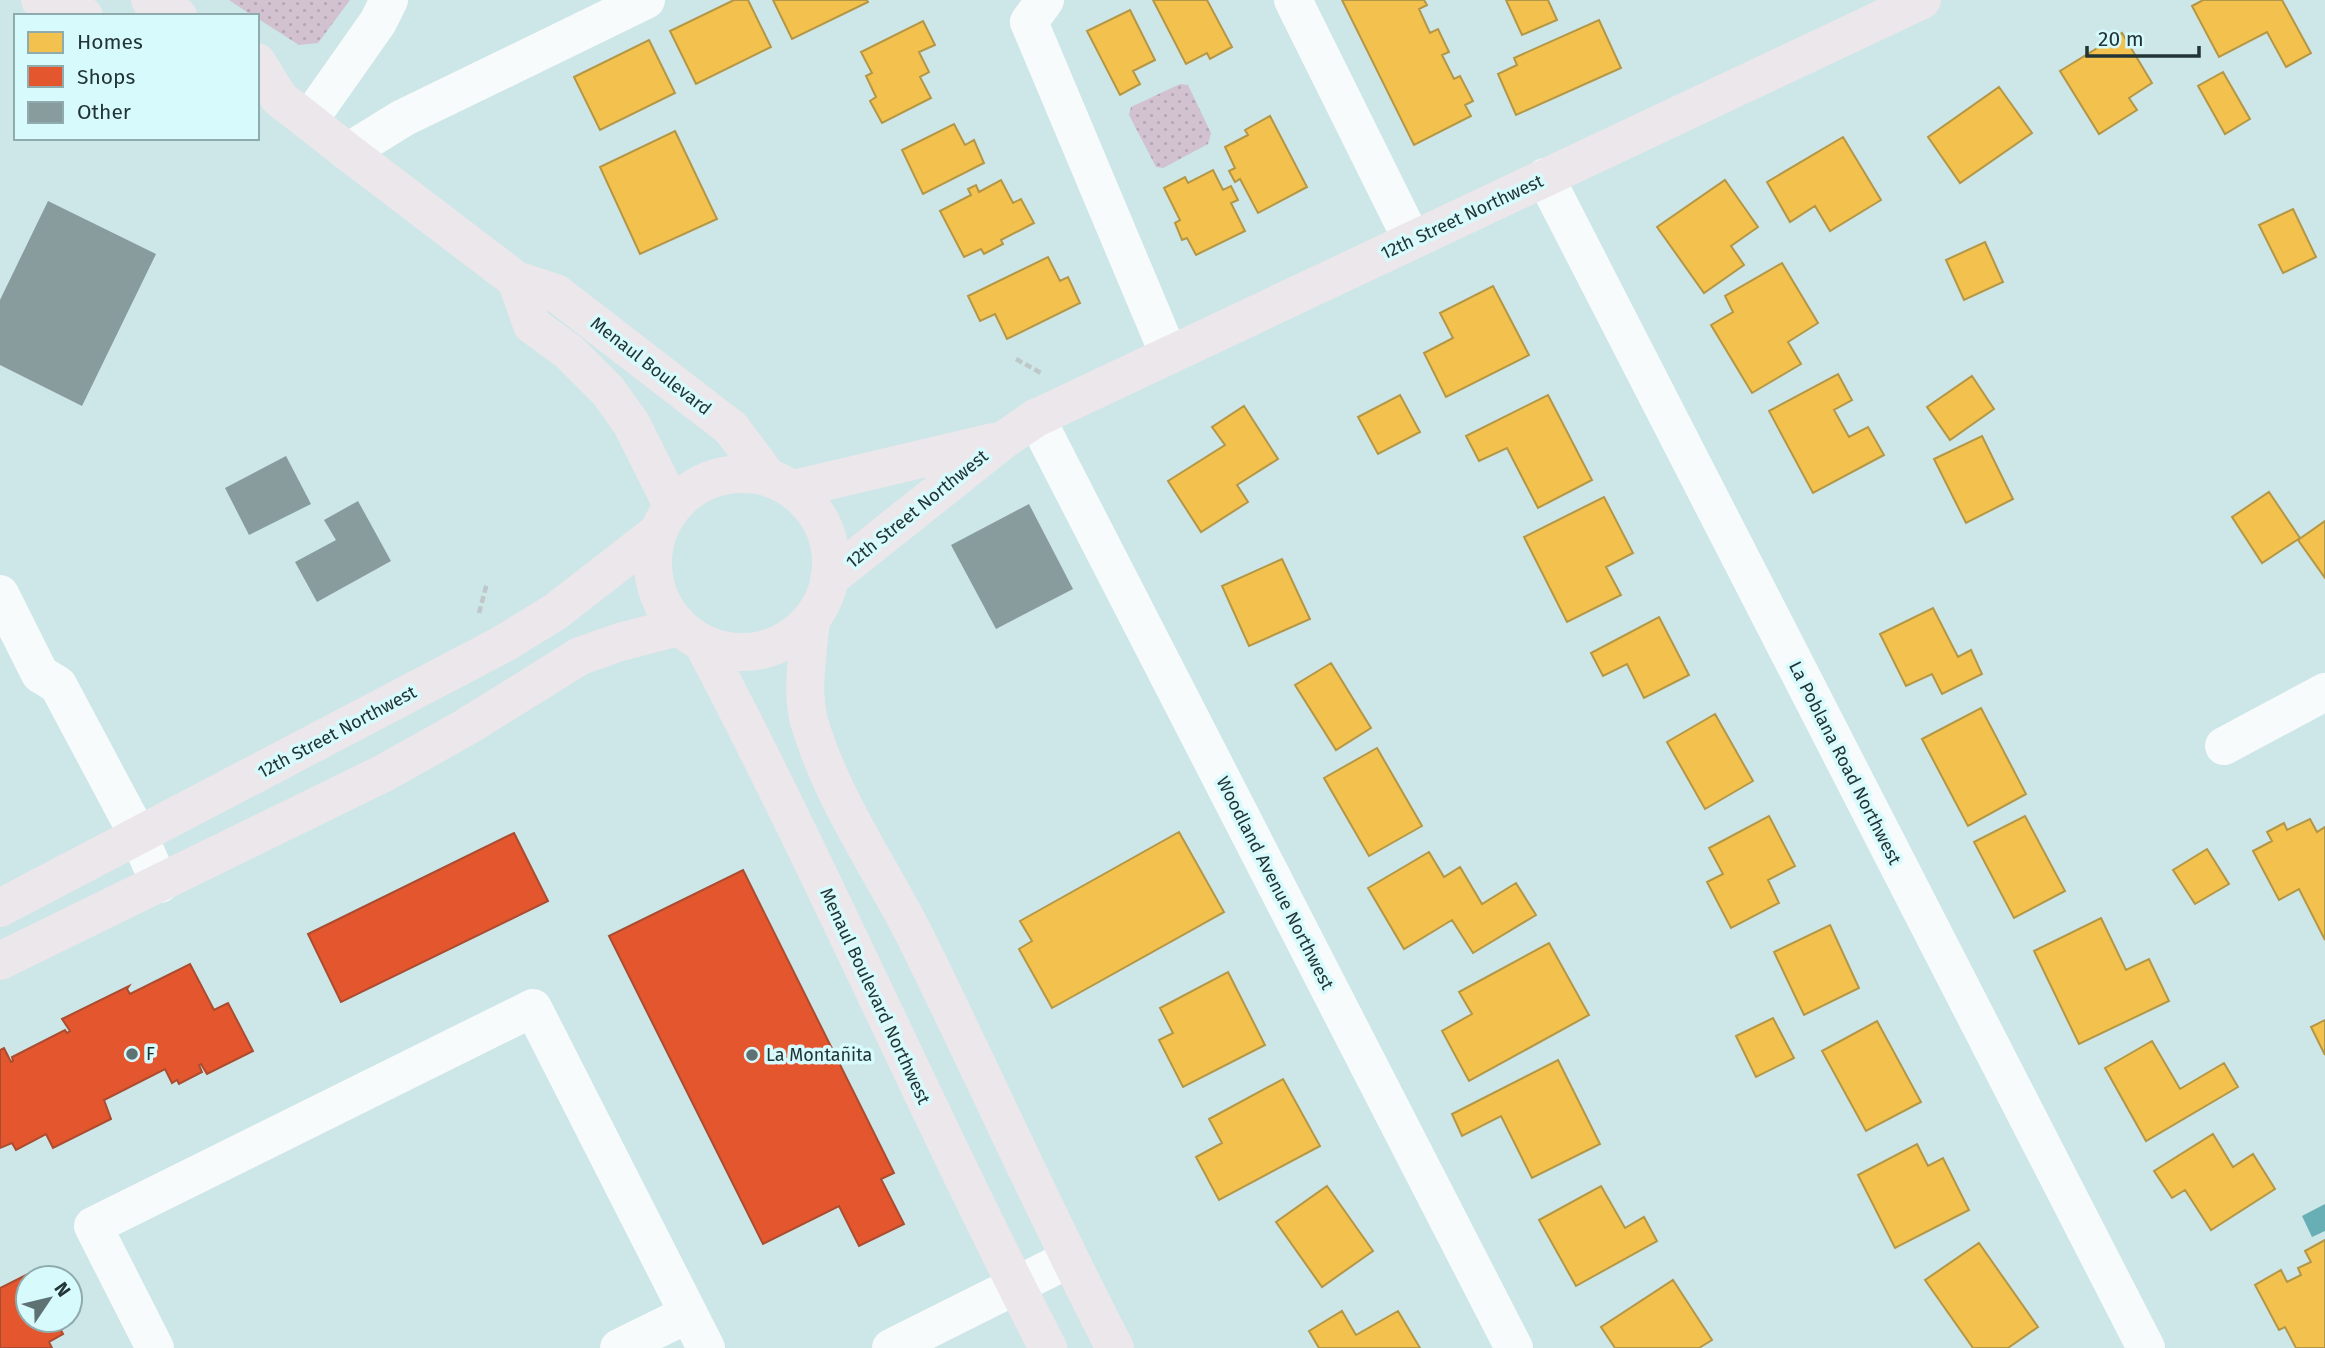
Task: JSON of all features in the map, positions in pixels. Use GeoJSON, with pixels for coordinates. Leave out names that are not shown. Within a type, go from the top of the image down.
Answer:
{"type":"FeatureCollection","features":[{"type":"Feature","properties":{"kind":"main road"},"geometry":{"type":"LineString","coordinates":[[40,0],[78,14]]}},
{"type":"Feature","properties":{"kind":"main road"},"geometry":{"type":"LineString","coordinates":[[150,0],[174,14]]}},
{"type":"Feature","properties":{"kind":"main road","name":"12th Street Northwest"},"geometry":{"type":"LineString","coordinates":[[829,579],[1005,439],[1036,418],[1922,0]]}},
{"type":"Feature","properties":{"kind":"main road"},"geometry":{"type":"LineString","coordinates":[[259,69],[268,100]]}},
{"type":"Feature","properties":{"kind":"main road","name":"Menaul Boulevard"},"geometry":{"type":"LineString","coordinates":[[268,100],[309,120],[516,280],[556,293],[731,428],[780,483]]}},
{"type":"Feature","properties":{"kind":"main road"},"geometry":{"type":"LineString","coordinates":[[516,280],[533,325],[569,352],[608,391],[631,423],[665,518]]}},
{"type":"Feature","properties":{"kind":"main road","name":"12th Street Northwest"},"geometry":{"type":"LineString","coordinates":[[780,483],[1005,439]]}},
{"type":"Feature","properties":{"kind":"main road"},"geometry":{"type":"LineString","coordinates":[[738,473],[780,483],[814,510],[828,537],[831,566],[826,595],[811,621],[787,640],[761,651],[731,652],[690,635],[661,602],[653,574],[654,544],[665,518],[683,494],[709,479],[738,473]]}},
{"type":"Feature","properties":{"kind":"main road","name":"12th Street Northwest"},"geometry":{"type":"LineString","coordinates":[[0,908],[503,644],[555,612],[665,518]]}},
{"type":"Feature","properties":{"kind":"main road"},"geometry":{"type":"LineString","coordinates":[[811,621],[806,677],[807,710],[820,756],[841,801],[912,932],[1069,1259],[1115,1348]]}},
{"type":"Feature","properties":{"kind":"main road"},"geometry":{"type":"LineString","coordinates":[[0,961],[425,751],[580,656],[620,642],[690,635]]}},
{"type":"Feature","properties":{"kind":"main road","name":"Menaul Boulevard Northwest"},"geometry":{"type":"LineString","coordinates":[[690,635],[759,751],[947,1147],[1048,1348]]}},
{"type":"Feature","properties":{"kind":"street"},"geometry":{"type":"LineString","coordinates":[[309,120],[378,22],[389,0]]}},
{"type":"Feature","properties":{"kind":"street"},"geometry":{"type":"LineString","coordinates":[[348,152],[403,118],[646,0]]}},
{"type":"Feature","properties":{"kind":"street"},"geometry":{"type":"LineString","coordinates":[[1045,0],[1029,22],[1169,355]]}},
{"type":"Feature","properties":{"kind":"street"},"geometry":{"type":"LineString","coordinates":[[1293,0],[1412,240]]}},
{"type":"Feature","properties":{"kind":"street","name":"La Poblana Road Northwest"},"geometry":{"type":"LineString","coordinates":[[1545,177],[2146,1348]]}},
{"type":"Feature","properties":{"kind":"street","name":"Woodland Avenue Northwest"},"geometry":{"type":"LineString","coordinates":[[1036,418],[1514,1348]]}},
{"type":"Feature","properties":{"kind":"street"},"geometry":{"type":"LineString","coordinates":[[0,594],[40,674],[58,685],[139,837],[160,884]]}},
{"type":"Feature","properties":{"kind":"street"},"geometry":{"type":"LineString","coordinates":[[2224,746],[2325,692]]}},
{"type":"Feature","properties":{"kind":"street"},"geometry":{"type":"LineString","coordinates":[[155,1348],[93,1226],[533,1008],[706,1348]]}},
{"type":"Feature","properties":{"kind":"street"},"geometry":{"type":"LineString","coordinates":[[891,1348],[1069,1259]]}},
{"type":"Feature","properties":{"kind":"street"},"geometry":{"type":"LineString","coordinates":[[620,1348],[688,1314]]}},
{"type":"Feature","properties":{"kind":"shaded area"},"geometry":{"type":"Polygon","coordinates":[[[229,0],[350,0],[318,43],[299,45],[259,19],[259,14],[250,14],[229,0]]]}},
{"type":"Feature","properties":{"kind":"shaded area"},"geometry":{"type":"Polygon","coordinates":[[[1180,84],[1188,85],[1211,133],[1208,144],[1163,168],[1156,167],[1129,115],[1131,107],[1180,84]]]}},
{"type":"Feature","properties":{"kind":"water"},"geometry":{"type":"Polygon","coordinates":[[[2325,1204],[2325,1231],[2312,1237],[2302,1216],[2325,1204]]]}},
{"type":"Feature","properties":{"kind":"building: Homes"},"geometry":{"type":"Polygon","coordinates":[[[734,0],[748,0],[771,47],[696,84],[670,31],[734,0]]]}},
{"type":"Feature","properties":{"kind":"building: Homes"},"geometry":{"type":"Polygon","coordinates":[[[773,0],[867,0],[868,2],[792,39],[773,0]]]}},
{"type":"Feature","properties":{"kind":"building: Homes"},"geometry":{"type":"Polygon","coordinates":[[[1153,0],[1207,0],[1232,47],[1210,59],[1207,53],[1186,64],[1153,0]]]}},
{"type":"Feature","properties":{"kind":"building: Homes"},"geometry":{"type":"Polygon","coordinates":[[[1342,0],[1424,0],[1427,5],[1419,9],[1430,33],[1438,29],[1449,52],[1442,55],[1454,79],[1460,76],[1473,101],[1465,105],[1471,116],[1414,145],[1342,0]]]}},
{"type":"Feature","properties":{"kind":"building: Homes"},"geometry":{"type":"Polygon","coordinates":[[[1506,0],[1548,0],[1557,20],[1522,35],[1506,0]]]}},
{"type":"Feature","properties":{"kind":"building: Homes"},"geometry":{"type":"Polygon","coordinates":[[[2203,0],[2282,0],[2311,53],[2286,67],[2267,32],[2219,57],[2192,6],[2203,0]]]}},
{"type":"Feature","properties":{"kind":"building: Homes"},"geometry":{"type":"Polygon","coordinates":[[[1130,10],[1155,60],[1133,71],[1140,84],[1120,95],[1087,31],[1130,10]]]}},
{"type":"Feature","properties":{"kind":"building: Homes"},"geometry":{"type":"Polygon","coordinates":[[[1599,20],[1621,68],[1516,115],[1498,74],[1517,65],[1514,58],[1599,20]]]}},
{"type":"Feature","properties":{"kind":"building: Homes"},"geometry":{"type":"Polygon","coordinates":[[[923,21],[935,45],[919,52],[929,72],[920,77],[931,98],[882,123],[870,101],[876,97],[866,76],[872,73],[861,52],[923,21]]]}},
{"type":"Feature","properties":{"kind":"building: Homes"},"geometry":{"type":"Polygon","coordinates":[[[2122,33],[2152,83],[2129,98],[2137,110],[2099,134],[2060,71],[2122,33]]]}},
{"type":"Feature","properties":{"kind":"building: Homes"},"geometry":{"type":"Polygon","coordinates":[[[649,40],[675,93],[600,130],[574,77],[649,40]]]}},
{"type":"Feature","properties":{"kind":"building: Homes"},"geometry":{"type":"Polygon","coordinates":[[[2223,72],[2250,119],[2225,134],[2198,86],[2223,72]]]}},
{"type":"Feature","properties":{"kind":"building: Homes"},"geometry":{"type":"Polygon","coordinates":[[[1999,87],[2032,133],[1960,183],[1928,137],[1999,87]]]}},
{"type":"Feature","properties":{"kind":"building: Homes"},"geometry":{"type":"Polygon","coordinates":[[[1270,116],[1307,187],[1258,213],[1240,179],[1235,182],[1229,171],[1235,168],[1225,147],[1248,135],[1245,130],[1270,116]]]}},
{"type":"Feature","properties":{"kind":"building: Homes"},"geometry":{"type":"Polygon","coordinates":[[[954,124],[965,145],[974,140],[984,163],[923,194],[902,150],[954,124]]]}},
{"type":"Feature","properties":{"kind":"building: Homes"},"geometry":{"type":"Polygon","coordinates":[[[675,131],[717,219],[640,254],[600,167],[675,131]]]}},
{"type":"Feature","properties":{"kind":"building: Homes"},"geometry":{"type":"Polygon","coordinates":[[[1843,137],[1881,200],[1830,231],[1815,206],[1790,222],[1767,182],[1843,137]]]}},
{"type":"Feature","properties":{"kind":"building: Homes"},"geometry":{"type":"Polygon","coordinates":[[[1213,170],[1223,190],[1231,186],[1238,200],[1231,203],[1245,231],[1196,255],[1187,238],[1182,240],[1175,223],[1180,220],[1164,188],[1185,177],[1188,183],[1213,170]]]}},
{"type":"Feature","properties":{"kind":"building: Homes"},"geometry":{"type":"Polygon","coordinates":[[[1001,180],[1013,203],[1021,199],[1034,223],[1001,240],[1003,244],[984,254],[981,249],[964,257],[940,211],[971,195],[968,189],[976,185],[979,192],[1001,180]]]}},
{"type":"Feature","properties":{"kind":"building: Homes"},"geometry":{"type":"Polygon","coordinates":[[[1725,180],[1758,227],[1731,246],[1744,265],[1704,293],[1657,227],[1725,180]]]}},
{"type":"Feature","properties":{"kind":"building: Homes"},"geometry":{"type":"Polygon","coordinates":[[[2293,209],[2316,257],[2283,273],[2259,225],[2293,209]]]}},
{"type":"Feature","properties":{"kind":"building: Homes"},"geometry":{"type":"Polygon","coordinates":[[[1985,242],[2003,282],[1964,300],[1946,260],[1985,242]]]}},
{"type":"Feature","properties":{"kind":"building: Homes"},"geometry":{"type":"Polygon","coordinates":[[[1048,257],[1060,281],[1068,277],[1080,303],[1007,339],[995,314],[980,321],[968,296],[1048,257]]]}},
{"type":"Feature","properties":{"kind":"building: Homes"},"geometry":{"type":"Polygon","coordinates":[[[1782,263],[1818,323],[1788,342],[1801,364],[1752,393],[1711,325],[1733,312],[1725,296],[1782,263]]]}},
{"type":"Feature","properties":{"kind":"building: Homes"},"geometry":{"type":"Polygon","coordinates":[[[1493,286],[1529,355],[1446,397],[1424,353],[1453,338],[1440,313],[1493,286]]]}},
{"type":"Feature","properties":{"kind":"building: Homes"},"geometry":{"type":"Polygon","coordinates":[[[1838,374],[1852,400],[1834,410],[1849,437],[1868,427],[1884,455],[1813,493],[1769,411],[1838,374]]]}},
{"type":"Feature","properties":{"kind":"building: Homes"},"geometry":{"type":"Polygon","coordinates":[[[1972,376],[1994,409],[1950,440],[1927,407],[1972,376]]]}},
{"type":"Feature","properties":{"kind":"building: Homes"},"geometry":{"type":"Polygon","coordinates":[[[1400,395],[1420,432],[1378,454],[1358,417],[1400,395]]]}},
{"type":"Feature","properties":{"kind":"building: Homes"},"geometry":{"type":"Polygon","coordinates":[[[1548,395],[1592,480],[1538,508],[1507,448],[1479,461],[1466,436],[1548,395]]]}},
{"type":"Feature","properties":{"kind":"building: Homes"},"geometry":{"type":"Polygon","coordinates":[[[1244,406],[1278,459],[1237,485],[1248,502],[1201,532],[1168,481],[1225,445],[1212,427],[1244,406]]]}},
{"type":"Feature","properties":{"kind":"building: Homes"},"geometry":{"type":"Polygon","coordinates":[[[1982,436],[2013,499],[1966,523],[1934,459],[1982,436]]]}},
{"type":"Feature","properties":{"kind":"building: Homes"},"geometry":{"type":"Polygon","coordinates":[[[2269,492],[2300,538],[2262,563],[2232,517],[2269,492]]]}},
{"type":"Feature","properties":{"kind":"building: Homes"},"geometry":{"type":"Polygon","coordinates":[[[1604,497],[1633,553],[1606,567],[1621,595],[1567,622],[1524,537],[1604,497]]]}},
{"type":"Feature","properties":{"kind":"building: Homes"},"geometry":{"type":"Polygon","coordinates":[[[2325,521],[2325,578],[2298,540],[2325,521]]]}},
{"type":"Feature","properties":{"kind":"building: Homes"},"geometry":{"type":"Polygon","coordinates":[[[1282,559],[1310,619],[1249,646],[1222,586],[1282,559]]]}},
{"type":"Feature","properties":{"kind":"building: Homes"},"geometry":{"type":"Polygon","coordinates":[[[1933,608],[1958,657],[1971,650],[1982,674],[1942,694],[1932,674],[1906,686],[1880,634],[1933,608]]]}},
{"type":"Feature","properties":{"kind":"building: Homes"},"geometry":{"type":"Polygon","coordinates":[[[1659,617],[1689,675],[1644,698],[1627,664],[1603,676],[1591,653],[1659,617]]]}},
{"type":"Feature","properties":{"kind":"building: Homes"},"geometry":{"type":"Polygon","coordinates":[[[1331,663],[1371,728],[1336,750],[1295,685],[1331,663]]]}},
{"type":"Feature","properties":{"kind":"building: Homes"},"geometry":{"type":"Polygon","coordinates":[[[1981,708],[2026,794],[1968,826],[1922,739],[1981,708]]]}},
{"type":"Feature","properties":{"kind":"building: Homes"},"geometry":{"type":"Polygon","coordinates":[[[1715,714],[1753,781],[1705,809],[1667,742],[1715,714]]]}},
{"type":"Feature","properties":{"kind":"building: Homes"},"geometry":{"type":"Polygon","coordinates":[[[1377,748],[1422,826],[1369,856],[1324,778],[1377,748]]]}},
{"type":"Feature","properties":{"kind":"building: Homes"},"geometry":{"type":"Polygon","coordinates":[[[1769,816],[1795,866],[1768,880],[1779,903],[1731,928],[1707,882],[1723,874],[1709,848],[1769,816]]]}},
{"type":"Feature","properties":{"kind":"building: Homes"},"geometry":{"type":"Polygon","coordinates":[[[2025,816],[2065,891],[2014,918],[1974,842],[2025,816]]]}},
{"type":"Feature","properties":{"kind":"building: Homes"},"geometry":{"type":"Polygon","coordinates":[[[2310,819],[2317,832],[2325,827],[2325,940],[2299,889],[2279,900],[2253,851],[2272,841],[2267,832],[2284,823],[2287,830],[2310,819]]]}},
{"type":"Feature","properties":{"kind":"building: Homes"},"geometry":{"type":"Polygon","coordinates":[[[1179,832],[1224,912],[1052,1008],[1019,949],[1032,941],[1020,921],[1179,832]]]}},
{"type":"Feature","properties":{"kind":"building: Homes"},"geometry":{"type":"Polygon","coordinates":[[[2207,849],[2229,884],[2195,904],[2173,870],[2207,849]]]}},
{"type":"Feature","properties":{"kind":"building: Homes"},"geometry":{"type":"Polygon","coordinates":[[[1429,852],[1444,877],[1460,867],[1482,904],[1516,883],[1536,915],[1473,953],[1452,920],[1404,949],[1368,888],[1429,852]]]}},
{"type":"Feature","properties":{"kind":"building: Homes"},"geometry":{"type":"Polygon","coordinates":[[[2101,918],[2126,970],[2149,959],[2169,1001],[2079,1044],[2034,951],[2101,918]]]}},
{"type":"Feature","properties":{"kind":"building: Homes"},"geometry":{"type":"Polygon","coordinates":[[[1830,925],[1859,988],[1804,1015],[1774,952],[1830,925]]]}},
{"type":"Feature","properties":{"kind":"building: Homes"},"geometry":{"type":"Polygon","coordinates":[[[1549,943],[1589,1015],[1469,1081],[1442,1031],[1472,1014],[1459,992],[1549,943]]]}},
{"type":"Feature","properties":{"kind":"building: Homes"},"geometry":{"type":"Polygon","coordinates":[[[1228,972],[1265,1045],[1183,1087],[1159,1040],[1173,1033],[1160,1008],[1228,972]]]}},
{"type":"Feature","properties":{"kind":"building: Homes"},"geometry":{"type":"Polygon","coordinates":[[[1773,1018],[1794,1058],[1756,1077],[1736,1036],[1773,1018]]]}},
{"type":"Feature","properties":{"kind":"building: Homes"},"geometry":{"type":"Polygon","coordinates":[[[2325,1020],[2325,1055],[2311,1027],[2325,1020]]]}},
{"type":"Feature","properties":{"kind":"building: Homes"},"geometry":{"type":"Polygon","coordinates":[[[1877,1021],[1921,1102],[1866,1131],[1822,1051],[1877,1021]]]}},
{"type":"Feature","properties":{"kind":"building: Homes"},"geometry":{"type":"Polygon","coordinates":[[[2152,1041],[2180,1089],[2224,1063],[2238,1087],[2146,1141],[2105,1068],[2152,1041]]]}},
{"type":"Feature","properties":{"kind":"building: Homes"},"geometry":{"type":"Polygon","coordinates":[[[1558,1060],[1600,1144],[1532,1178],[1501,1116],[1462,1136],[1452,1114],[1558,1060]]]}},
{"type":"Feature","properties":{"kind":"building: Homes"},"geometry":{"type":"Polygon","coordinates":[[[1283,1079],[1320,1146],[1219,1200],[1196,1157],[1222,1143],[1209,1119],[1283,1079]]]}},
{"type":"Feature","properties":{"kind":"building: Homes"},"geometry":{"type":"Polygon","coordinates":[[[2213,1134],[2233,1167],[2253,1154],[2275,1189],[2211,1230],[2185,1190],[2172,1198],[2154,1171],[2213,1134]]]}},
{"type":"Feature","properties":{"kind":"building: Homes"},"geometry":{"type":"Polygon","coordinates":[[[1917,1144],[1928,1166],[1943,1158],[1969,1210],[1895,1248],[1858,1175],[1917,1144]]]}},
{"type":"Feature","properties":{"kind":"building: Homes"},"geometry":{"type":"Polygon","coordinates":[[[1327,1186],[1373,1251],[1322,1287],[1276,1222],[1327,1186]]]}},
{"type":"Feature","properties":{"kind":"building: Homes"},"geometry":{"type":"Polygon","coordinates":[[[1601,1186],[1625,1228],[1644,1217],[1657,1241],[1576,1286],[1539,1220],[1601,1186]]]}},
{"type":"Feature","properties":{"kind":"building: Homes"},"geometry":{"type":"Polygon","coordinates":[[[2325,1240],[2325,1348],[2296,1348],[2285,1327],[2279,1330],[2255,1285],[2281,1270],[2287,1282],[2301,1275],[2298,1268],[2311,1262],[2305,1251],[2325,1240]]]}},
{"type":"Feature","properties":{"kind":"building: Homes"},"geometry":{"type":"Polygon","coordinates":[[[1979,1243],[2038,1327],[2008,1348],[1973,1348],[1925,1280],[1979,1243]]]}},
{"type":"Feature","properties":{"kind":"building: Homes"},"geometry":{"type":"Polygon","coordinates":[[[1673,1280],[1712,1340],[1699,1348],[1615,1348],[1601,1327],[1673,1280]]]}},
{"type":"Feature","properties":{"kind":"building: Homes"},"geometry":{"type":"Polygon","coordinates":[[[1342,1311],[1356,1335],[1398,1311],[1420,1348],[1319,1348],[1309,1331],[1342,1311]]]}},
{"type":"Feature","properties":{"kind":"building: Shops"},"geometry":{"type":"Polygon","coordinates":[[[514,833],[548,901],[341,1002],[308,934],[514,833]]]}},
{"type":"Feature","properties":{"kind":"building: Shops","name":"La Montañita"},"geometry":{"type":"Polygon","coordinates":[[[743,870],[894,1173],[881,1179],[904,1224],[859,1246],[839,1206],[763,1244],[609,936],[743,870]]]}},
{"type":"Feature","properties":{"kind":"building: Shops","name":"F"},"geometry":{"type":"Polygon","coordinates":[[[190,964],[214,1010],[228,1003],[253,1051],[207,1074],[201,1064],[199,1065],[202,1072],[179,1084],[177,1080],[172,1083],[165,1069],[104,1100],[111,1119],[53,1148],[46,1134],[16,1150],[12,1143],[0,1148],[0,1050],[4,1048],[11,1062],[12,1057],[65,1030],[67,1033],[70,1031],[62,1019],[129,986],[127,989],[130,994],[190,964]]]}},
{"type":"Feature","properties":{"kind":"building: Shops"},"geometry":{"type":"Polygon","coordinates":[[[14,1281],[14,1334],[63,1334],[49,1342],[52,1348],[0,1348],[0,1288],[14,1281]]]}},
{"type":"Feature","properties":{"kind":"building: Other"},"geometry":{"type":"Polygon","coordinates":[[[48,201],[156,254],[82,406],[0,365],[0,300],[48,201]]]}},
{"type":"Feature","properties":{"kind":"building: Other"},"geometry":{"type":"Polygon","coordinates":[[[286,456],[311,504],[249,535],[225,488],[286,456]]]}},
{"type":"Feature","properties":{"kind":"building: Other"},"geometry":{"type":"Polygon","coordinates":[[[358,501],[391,561],[317,602],[295,562],[336,540],[324,520],[358,501]]]}},
{"type":"Feature","properties":{"kind":"building: Other"},"geometry":{"type":"Polygon","coordinates":[[[1029,504],[1073,589],[996,629],[951,545],[1029,504]]]}},
{"type":"Feature","properties":{"kind":"place","name":"F"},"geometry":{"type":"Point","coordinates":[132,1054]}},
{"type":"Feature","properties":{"kind":"place","name":"La Montañita"},"geometry":{"type":"Point","coordinates":[752,1055]}}]}
